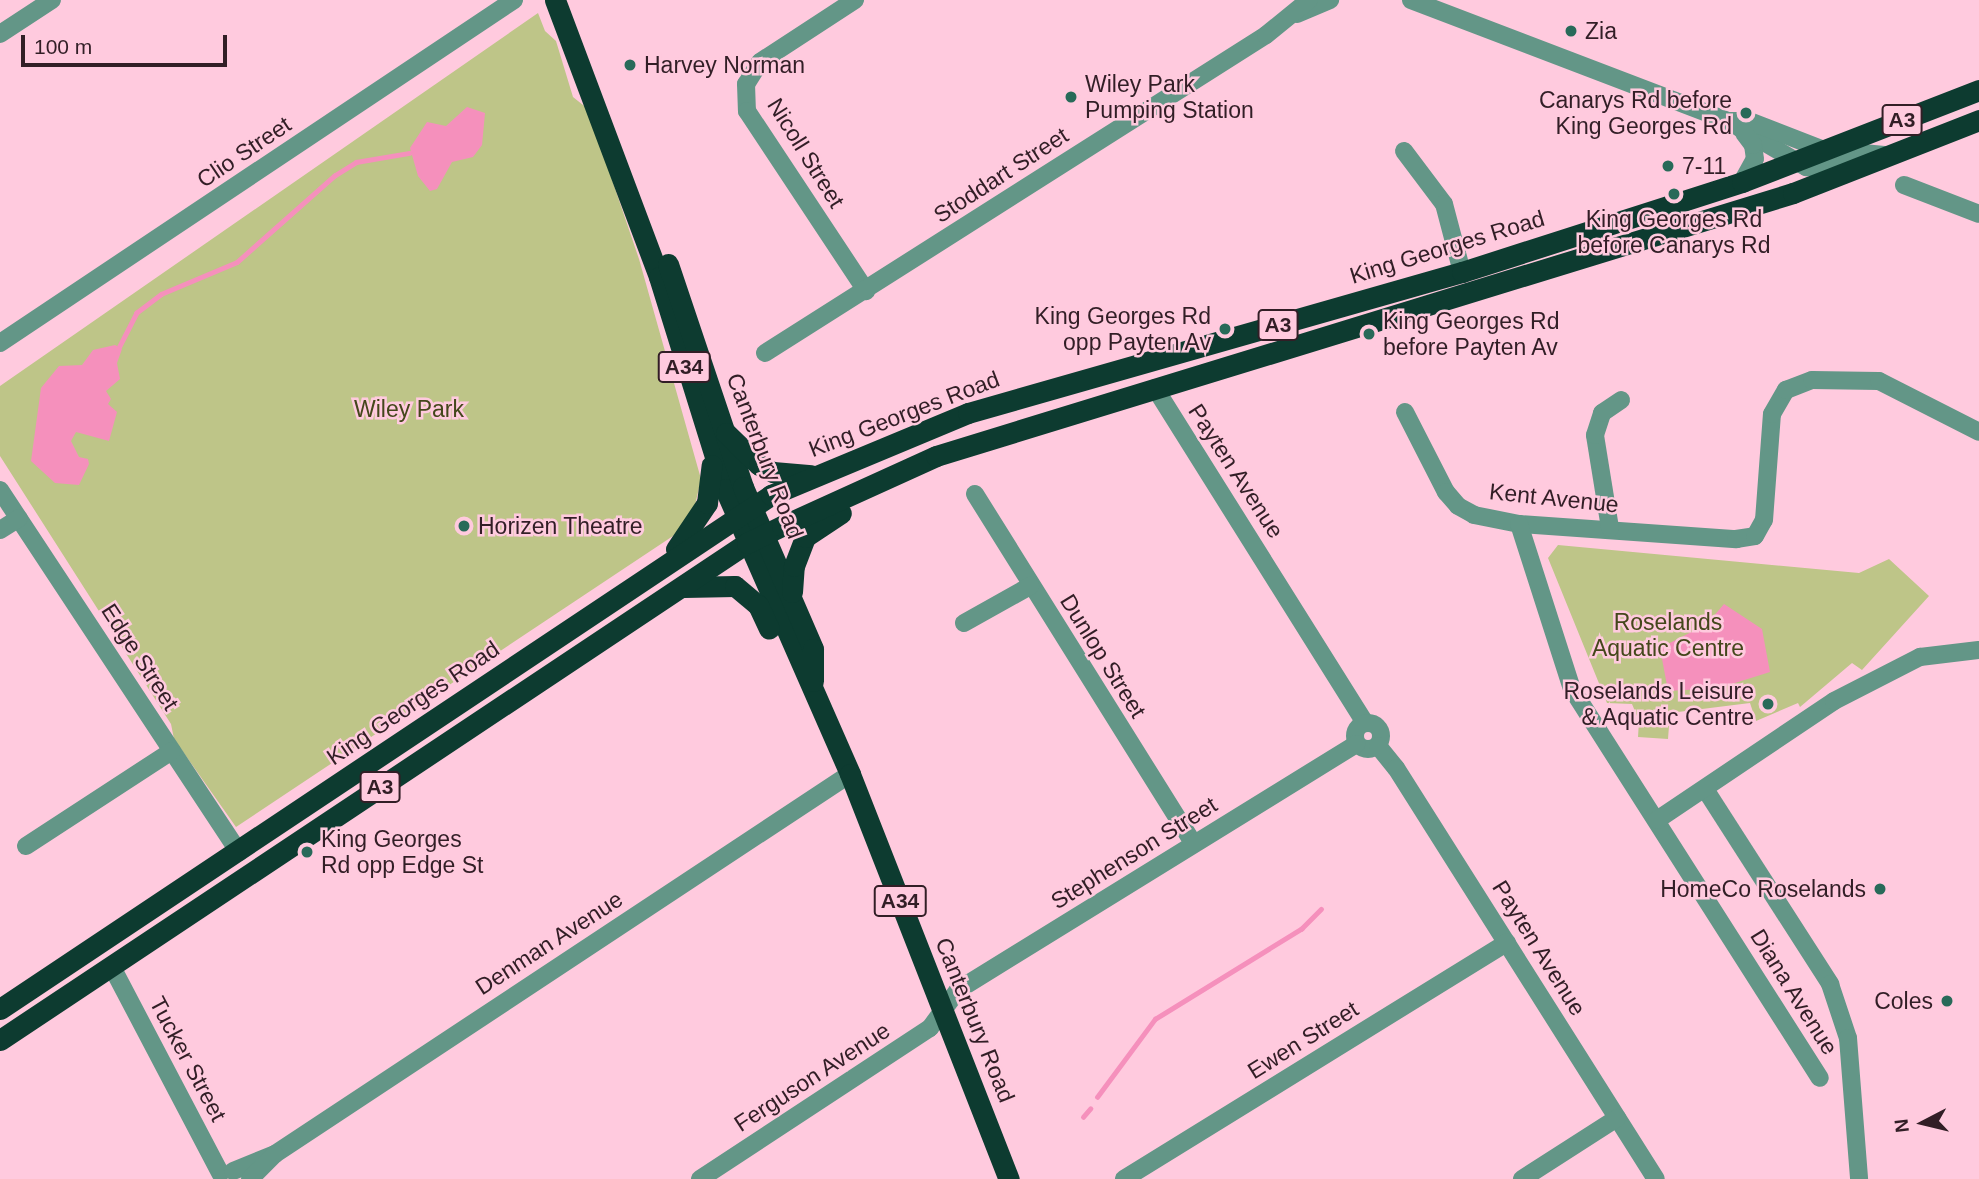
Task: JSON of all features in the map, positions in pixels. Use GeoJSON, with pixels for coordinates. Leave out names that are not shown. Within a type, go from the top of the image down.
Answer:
{"type":"FeatureCollection","features":[{"type":"Feature","properties":{"kind":"highway","name":"Canterbury Road"},"geometry":{"type":"LineString","coordinates":[[555,0],[608,132],[659,277],[713,456],[756,538],[792,597],[813,649],[813,686]]}},
{"type":"Feature","properties":{"kind":"highway","name":"King Georges Road"},"geometry":{"type":"LineString","coordinates":[[0,1009],[239,852],[743,512],[817,474],[968,413],[1462,272],[1742,182],[1979,90]]}},
{"type":"Feature","properties":{"kind":"highway","name":"A3"},"geometry":{"type":"LineString","coordinates":[[0,1040],[756,538],[890,476],[1019,428],[1779,197],[1975,125]]}},
{"type":"Feature","properties":{"kind":"highway","name":"Canterbury Road"},"geometry":{"type":"LineString","coordinates":[[608,132],[650,213],[722,430],[743,512]]}},
{"type":"Feature","properties":{"kind":"highway"},"geometry":{"type":"LineString","coordinates":[[722,430],[759,465],[773,472],[817,474]]}},
{"type":"Feature","properties":{"kind":"highway"},"geometry":{"type":"LineString","coordinates":[[665,564],[707,503],[713,456]]}},
{"type":"Feature","properties":{"kind":"highway"},"geometry":{"type":"LineString","coordinates":[[792,597],[794,566],[804,537],[890,476]]}},
{"type":"Feature","properties":{"kind":"highway","name":"Canterbury Road"},"geometry":{"type":"LineString","coordinates":[[756,538],[1009,1179]]}},
{"type":"Feature","properties":{"kind":"highway"},"geometry":{"type":"LineString","coordinates":[[679,588],[735,586],[751,597],[770,630],[813,686]]}},
{"type":"Feature","properties":{"kind":"street"},"geometry":{"type":"LineString","coordinates":[[0,34],[52,0]]}},
{"type":"Feature","properties":{"kind":"street","name":"Clio Street"},"geometry":{"type":"LineString","coordinates":[[0,344],[514,0]]}},
{"type":"Feature","properties":{"kind":"street","name":"Nicoll Street"},"geometry":{"type":"LineString","coordinates":[[855,0],[760,62],[746,84],[747,111],[866,291]]}},
{"type":"Feature","properties":{"kind":"street","name":"Stoddart Street"},"geometry":{"type":"LineString","coordinates":[[765,353],[866,291],[1303,7],[1330,0]]}},
{"type":"Feature","properties":{"kind":"street"},"geometry":{"type":"LineString","coordinates":[[1410,0],[1728,121],[1793,162],[1814,169],[1864,153],[1893,157]]}},
{"type":"Feature","properties":{"kind":"street"},"geometry":{"type":"LineString","coordinates":[[1728,121],[1749,121],[1824,150]]}},
{"type":"Feature","properties":{"kind":"street"},"geometry":{"type":"LineString","coordinates":[[1742,182],[1755,159],[1753,145],[1744,133]]}},
{"type":"Feature","properties":{"kind":"street"},"geometry":{"type":"LineString","coordinates":[[1404,151],[1444,204],[1462,272]]}},
{"type":"Feature","properties":{"kind":"street"},"geometry":{"type":"LineString","coordinates":[[1904,185],[1979,214]]}},
{"type":"Feature","properties":{"kind":"street","name":"Kent Avenue"},"geometry":{"type":"LineString","coordinates":[[1405,412],[1415,439],[1458,506],[1519,524],[1610,528],[1736,539],[1755,536],[1764,520],[1772,414],[1786,390],[1812,380],[1879,381],[1979,432]]}},
{"type":"Feature","properties":{"kind":"street","name":"Payten Avenue"},"geometry":{"type":"LineString","coordinates":[[1155,388],[1366,723]]}},
{"type":"Feature","properties":{"kind":"street"},"geometry":{"type":"LineString","coordinates":[[1610,528],[1595,435],[1602,413],[1621,400]]}},
{"type":"Feature","properties":{"kind":"street","name":"Edge Street"},"geometry":{"type":"LineString","coordinates":[[0,489],[239,852]]}},
{"type":"Feature","properties":{"kind":"street","name":"Dunlop Street"},"geometry":{"type":"LineString","coordinates":[[975,494],[1193,843]]}},
{"type":"Feature","properties":{"kind":"street"},"geometry":{"type":"LineString","coordinates":[[0,530],[19,518]]}},
{"type":"Feature","properties":{"kind":"street","name":"Diana Avenue"},"geometry":{"type":"LineString","coordinates":[[1519,524],[1572,689],[1820,1078]]}},
{"type":"Feature","properties":{"kind":"street"},"geometry":{"type":"LineString","coordinates":[[964,623],[1030,586]]}},
{"type":"Feature","properties":{"kind":"street"},"geometry":{"type":"LineString","coordinates":[[1657,820],[1834,701],[1920,657],[1979,650]]}},
{"type":"Feature","properties":{"kind":"street"},"geometry":{"type":"LineString","coordinates":[[1366,723],[1378,728],[1378,746],[1369,750],[1356,744],[1355,731],[1366,723]]}},
{"type":"Feature","properties":{"kind":"street","name":"Stephenson Street"},"geometry":{"type":"LineString","coordinates":[[942,1007],[958,990],[1356,744]]}},
{"type":"Feature","properties":{"kind":"street","name":"Payten Avenue"},"geometry":{"type":"LineString","coordinates":[[1378,746],[1507,942],[1656,1179]]}},
{"type":"Feature","properties":{"kind":"street"},"geometry":{"type":"LineString","coordinates":[[26,846],[172,751]]}},
{"type":"Feature","properties":{"kind":"street","name":"Denman Avenue"},"geometry":{"type":"LineString","coordinates":[[227,1175],[275,1154],[850,774]]}},
{"type":"Feature","properties":{"kind":"street"},"geometry":{"type":"LineString","coordinates":[[1705,789],[1830,984],[1848,1038],[1859,1179]]}},
{"type":"Feature","properties":{"kind":"street","name":"Ewen Street"},"geometry":{"type":"LineString","coordinates":[[1124,1179],[1507,942]]}},
{"type":"Feature","properties":{"kind":"street","name":"Tucker Street"},"geometry":{"type":"LineString","coordinates":[[112,967],[227,1175]]}},
{"type":"Feature","properties":{"kind":"street","name":"Ferguson Avenue"},"geometry":{"type":"LineString","coordinates":[[700,1179],[930,1028],[942,1007]]}},
{"type":"Feature","properties":{"kind":"street"},"geometry":{"type":"LineString","coordinates":[[1522,1179],[1616,1118]]}},
{"type":"Feature","properties":{"kind":"street","name":"Denman Avenue"},"geometry":{"type":"LineString","coordinates":[[250,1179],[275,1154]]}},
{"type":"Feature","properties":{"kind":"green space","name":"Wiley Park"},"geometry":{"type":"Polygon","coordinates":[[[538,13],[545,31],[556,41],[573,97],[588,109],[639,259],[701,479],[693,514],[673,536],[236,827],[174,739],[171,724],[0,456],[0,386],[538,13]]]}},
{"type":"Feature","properties":{"kind":"green space","name":"Roselands Aquatic Centre"},"geometry":{"type":"Polygon","coordinates":[[[1558,545],[1859,573],[1889,559],[1929,596],[1862,670],[1852,663],[1800,707],[1798,703],[1756,721],[1750,703],[1670,713],[1668,739],[1638,737],[1639,721],[1632,704],[1607,703],[1548,558],[1558,545]]]}},
{"type":"Feature","properties":{"kind":"shaded area"},"geometry":{"type":"Polygon","coordinates":[[[467,107],[485,113],[482,145],[473,157],[452,162],[437,189],[430,191],[418,176],[410,148],[427,122],[446,126],[467,107]]]}},
{"type":"Feature","properties":{"kind":"shaded area"},"geometry":{"type":"Polygon","coordinates":[[[115,345],[122,349],[117,363],[120,379],[106,391],[111,399],[108,404],[117,412],[109,441],[76,432],[71,441],[79,457],[88,459],[89,464],[79,485],[55,483],[31,461],[41,388],[59,366],[82,365],[93,350],[115,345]]]}},
{"type":"Feature","properties":{"kind":"shaded area"},"geometry":{"type":"Polygon","coordinates":[[[1724,604],[1762,629],[1770,672],[1719,688],[1668,691],[1660,648],[1707,624],[1724,604]]]}},
{"type":"Feature","properties":{"kind":"waterway"},"geometry":{"type":"LineString","coordinates":[[119,347],[136,313],[161,294],[237,262],[334,176],[356,162],[409,153]]}},
{"type":"Feature","properties":{"kind":"waterway"},"geometry":{"type":"LineString","coordinates":[[1097,1097],[1155,1019],[1301,929],[1321,909]]}},
{"type":"Feature","properties":{"kind":"waterway"},"geometry":{"type":"LineString","coordinates":[[1083,1117],[1090,1109]]}},
{"type":"Feature","properties":{"kind":"place","name":"Zia"},"geometry":{"type":"Point","coordinates":[1571,31]}},
{"type":"Feature","properties":{"kind":"place","name":"Harvey Norman"},"geometry":{"type":"Point","coordinates":[630,65]}},
{"type":"Feature","properties":{"kind":"place","name":"Wiley Park Pumping Station"},"geometry":{"type":"Point","coordinates":[1071,97]}},
{"type":"Feature","properties":{"kind":"place","name":"Canarys Rd before King Georges Rd"},"geometry":{"type":"Point","coordinates":[1746,113]}},
{"type":"Feature","properties":{"kind":"place","name":"7-11"},"geometry":{"type":"Point","coordinates":[1668,166]}},
{"type":"Feature","properties":{"kind":"place","name":"King Georges Rd before Canarys Rd"},"geometry":{"type":"Point","coordinates":[1674,194]}},
{"type":"Feature","properties":{"kind":"place","name":"King Georges Rd opp Payten Av"},"geometry":{"type":"Point","coordinates":[1225,329]}},
{"type":"Feature","properties":{"kind":"place","name":"King Georges Rd before Payten Av"},"geometry":{"type":"Point","coordinates":[1369,334]}},
{"type":"Feature","properties":{"kind":"place","name":"Horizen Theatre"},"geometry":{"type":"Point","coordinates":[464,526]}},
{"type":"Feature","properties":{"kind":"place","name":"Roselands Leisure & Aquatic Centre"},"geometry":{"type":"Point","coordinates":[1768,704]}},
{"type":"Feature","properties":{"kind":"place","name":"King Georges Rd opp Edge St"},"geometry":{"type":"Point","coordinates":[307,852]}},
{"type":"Feature","properties":{"kind":"place","name":"HomeCo Roselands"},"geometry":{"type":"Point","coordinates":[1880,889]}},
{"type":"Feature","properties":{"kind":"place","name":"Coles"},"geometry":{"type":"Point","coordinates":[1947,1001]}}]}
